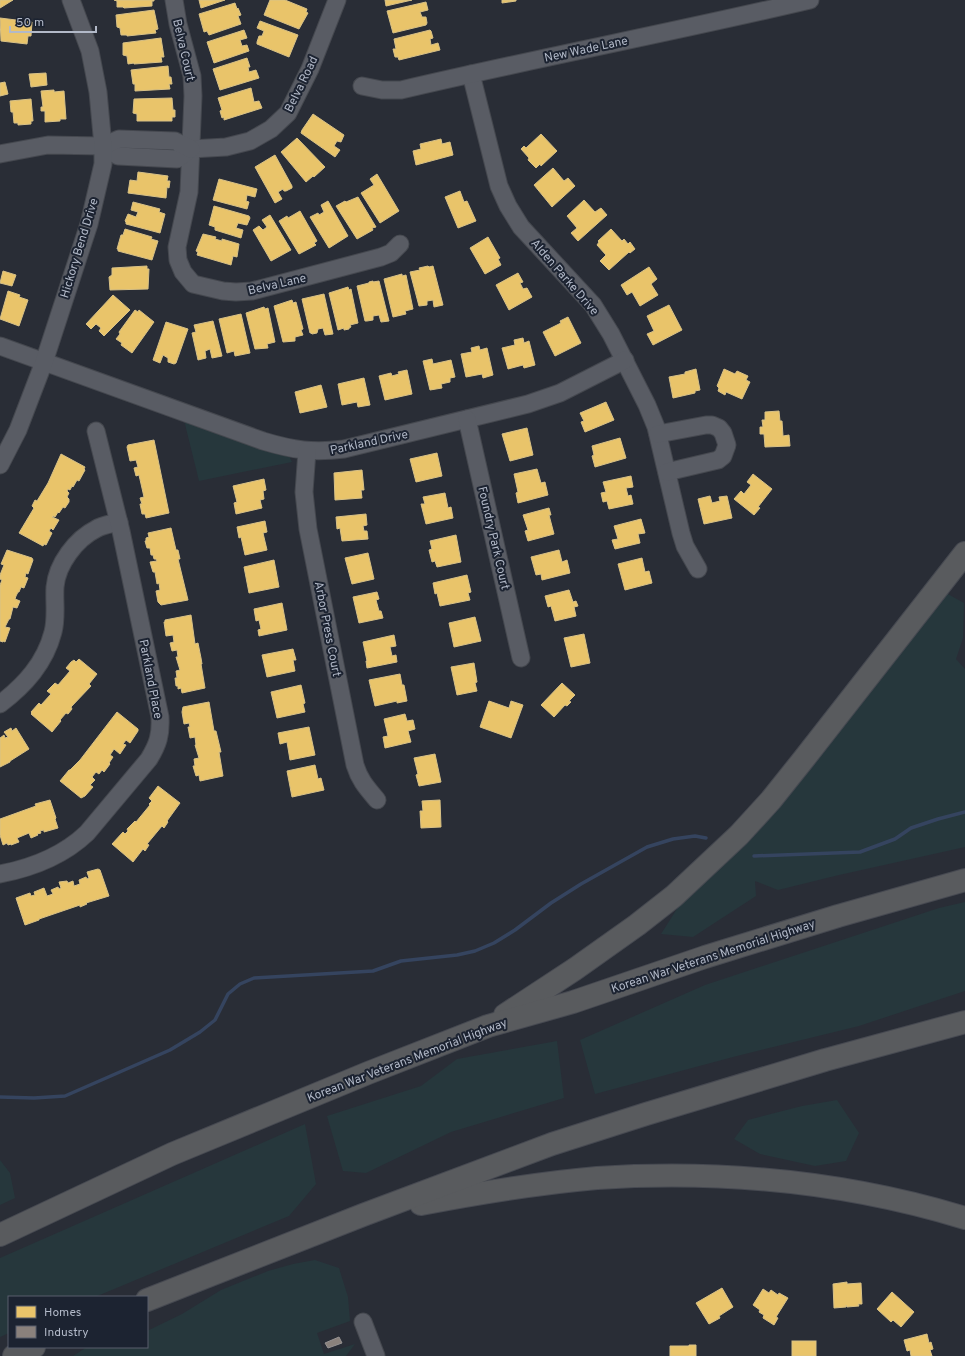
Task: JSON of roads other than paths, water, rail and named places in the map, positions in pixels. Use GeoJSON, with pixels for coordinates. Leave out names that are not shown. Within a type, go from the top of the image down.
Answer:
{"type":"FeatureCollection","features":[{"type":"Feature","properties":{"kind":"highway"},"geometry":{"type":"LineString","coordinates":[[488,1026],[575,969],[637,925],[674,896],[730,844],[771,800],[965,553]]}},
{"type":"Feature","properties":{"kind":"highway","name":"Korean War Veterans Memorial Highway"},"geometry":{"type":"LineString","coordinates":[[0,1235],[172,1154],[368,1073],[488,1026],[573,1002],[705,957],[838,916],[965,880]]}},
{"type":"Feature","properties":{"kind":"highway"},"geometry":{"type":"LineString","coordinates":[[148,1300],[362,1215],[552,1144],[638,1116],[824,1060],[965,1022]]}},
{"type":"Feature","properties":{"kind":"highway"},"geometry":{"type":"LineString","coordinates":[[362,1215],[529,1186],[597,1178],[686,1176],[729,1177],[836,1188],[902,1201],[965,1218]]}},
{"type":"Feature","properties":{"kind":"highway"},"geometry":{"type":"LineString","coordinates":[[14,1356],[32,1348]]}},
{"type":"Feature","properties":{"kind":"street","name":"Hickory Bend Drive"},"geometry":{"type":"LineString","coordinates":[[0,466],[18,430],[44,362],[89,224],[103,164],[103,146],[98,92],[93,66],[90,51],[71,0]]}},
{"type":"Feature","properties":{"kind":"street","name":"Belva Court"},"geometry":{"type":"LineString","coordinates":[[174,0],[178,24],[192,76],[193,96],[191,149]]}},
{"type":"Feature","properties":{"kind":"street","name":"Belva Road"},"geometry":{"type":"LineString","coordinates":[[191,149],[226,147],[250,141],[272,129],[288,113],[310,69],[337,0]]}},
{"type":"Feature","properties":{"kind":"street","name":"New Wade Lane"},"geometry":{"type":"LineString","coordinates":[[362,86],[382,90],[401,90],[757,13],[810,0]]}},
{"type":"Feature","properties":{"kind":"street","name":"Alden Parke Drive"},"geometry":{"type":"LineString","coordinates":[[471,74],[499,186],[508,206],[522,227],[593,306],[611,334],[648,405],[658,434],[685,546],[698,569]]}},
{"type":"Feature","properties":{"kind":"street"},"geometry":{"type":"LineString","coordinates":[[0,154],[48,145],[103,146],[119,139],[175,140],[191,149]]}},
{"type":"Feature","properties":{"kind":"street","name":"Belva Lane"},"geometry":{"type":"LineString","coordinates":[[191,149],[189,192],[177,247],[178,260],[183,272],[193,284],[223,291],[252,291],[381,257],[390,253],[400,244]]}},
{"type":"Feature","properties":{"kind":"street","name":"Parkland Drive"},"geometry":{"type":"LineString","coordinates":[[0,346],[263,441],[280,446],[321,452],[344,449],[528,404],[560,393],[625,360]]}},
{"type":"Feature","properties":{"kind":"street","name":"Foundry Park Court"},"geometry":{"type":"LineString","coordinates":[[467,419],[521,658]]}},
{"type":"Feature","properties":{"kind":"street"},"geometry":{"type":"LineString","coordinates":[[658,434],[712,425],[718,428],[726,439],[726,451],[718,460],[667,472]]}},
{"type":"Feature","properties":{"kind":"street","name":"Parkland Place"},"geometry":{"type":"LineString","coordinates":[[0,874],[23,869],[63,852],[76,844],[149,759],[156,748],[159,739],[160,717],[119,522],[96,431]]}},
{"type":"Feature","properties":{"kind":"street","name":"Arbor Press Court"},"geometry":{"type":"LineString","coordinates":[[307,451],[304,492],[308,529],[353,757],[358,776],[378,800]]}},
{"type":"Feature","properties":{"kind":"street"},"geometry":{"type":"LineString","coordinates":[[0,704],[23,685],[42,660],[53,632],[55,616],[55,586],[58,575],[70,553],[83,537],[97,528],[119,522]]}},
{"type":"Feature","properties":{"kind":"street"},"geometry":{"type":"LineString","coordinates":[[363,1322],[376,1356]]}},
{"type":"Feature","properties":{"kind":"waterway"},"geometry":{"type":"LineString","coordinates":[[754,856],[860,852],[895,839],[911,828],[965,812]]}},
{"type":"Feature","properties":{"kind":"waterway"},"geometry":{"type":"LineString","coordinates":[[0,1097],[34,1098],[65,1096],[170,1050],[200,1032],[215,1020],[228,994],[240,984],[254,978],[373,971],[401,961],[457,955],[475,951],[494,943],[581,884],[647,847],[673,839],[695,836],[706,838]]}}]}
